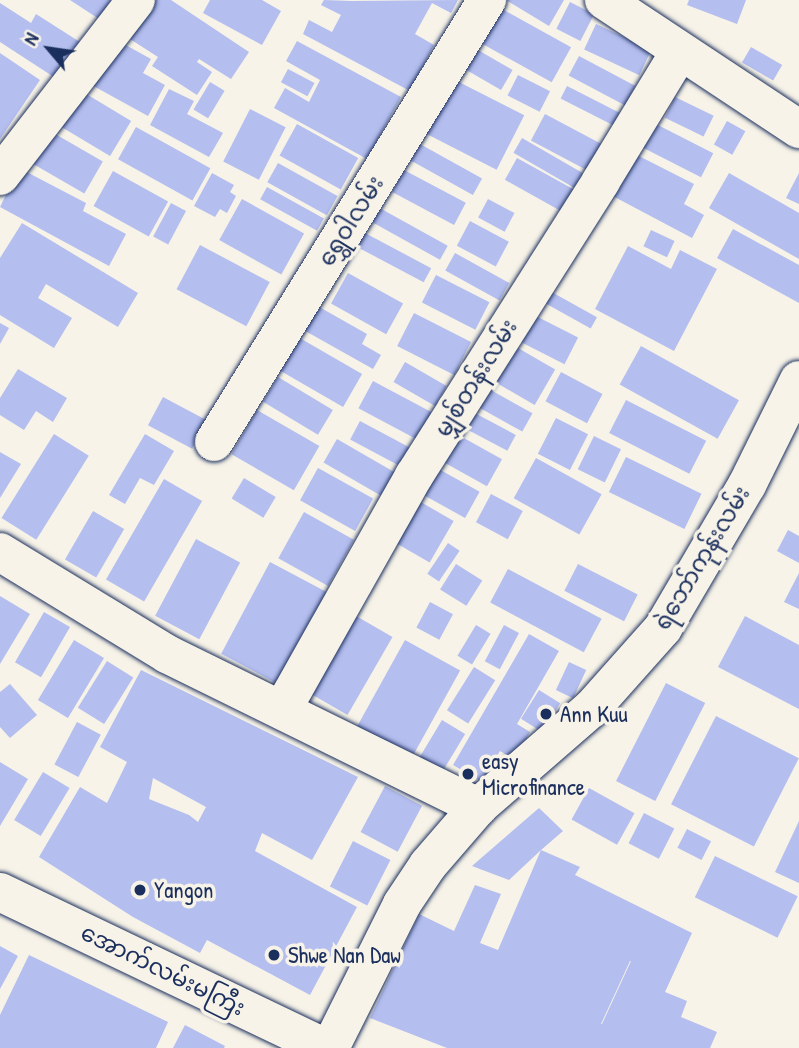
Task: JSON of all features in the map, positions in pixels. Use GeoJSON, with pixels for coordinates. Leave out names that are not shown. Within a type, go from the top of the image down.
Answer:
{"type":"FeatureCollection","features":[{"type":"Feature","properties":{"kind":"street"},"geometry":{"type":"LineString","coordinates":[[0,176],[136,0]]}},
{"type":"Feature","properties":{"kind":"street","name":"ရွှေဝါလမ်း"},"geometry":{"type":"LineString","coordinates":[[215,442],[487,0]]}},
{"type":"Feature","properties":{"kind":"street"},"geometry":{"type":"LineString","coordinates":[[604,0],[799,129]]}},
{"type":"Feature","properties":{"kind":"street","name":"မျှစ်တန်းလမ်း"},"geometry":{"type":"LineString","coordinates":[[282,710],[414,476],[680,51]]}},
{"type":"Feature","properties":{"kind":"street","name":"ရဲဘော်ကုန်းလမ်း"},"geometry":{"type":"LineString","coordinates":[[328,1048],[402,904],[428,865],[478,807],[592,708],[663,628],[747,485],[799,380]]}},
{"type":"Feature","properties":{"kind":"street"},"geometry":{"type":"LineString","coordinates":[[0,552],[167,654],[478,807]]}},
{"type":"Feature","properties":{"kind":"street","name":"အောက်လမ်းမကြီး"},"geometry":{"type":"LineString","coordinates":[[0,892],[328,1048]]}},
{"type":"Feature","properties":{"kind":"building"},"geometry":{"type":"Polygon","coordinates":[[[70,0],[111,0],[99,19],[70,0]]]}},
{"type":"Feature","properties":{"kind":"building"},"geometry":{"type":"Polygon","coordinates":[[[156,0],[171,0],[249,52],[231,79],[199,59],[197,62],[212,72],[197,95],[152,66],[158,57],[130,39],[156,0]]]}},
{"type":"Feature","properties":{"kind":"building"},"geometry":{"type":"Polygon","coordinates":[[[210,0],[262,0],[281,11],[262,45],[203,13],[210,0]]]}},
{"type":"Feature","properties":{"kind":"building"},"geometry":{"type":"Polygon","coordinates":[[[324,0],[458,0],[451,13],[432,3],[415,34],[434,45],[410,91],[303,34],[309,20],[332,32],[341,15],[321,5],[324,0]]]}},
{"type":"Feature","properties":{"kind":"building"},"geometry":{"type":"Polygon","coordinates":[[[506,0],[564,0],[549,26],[506,0]]]}},
{"type":"Feature","properties":{"kind":"building"},"geometry":{"type":"Polygon","coordinates":[[[689,0],[746,0],[737,24],[687,5],[689,0]]]}},
{"type":"Feature","properties":{"kind":"building"},"geometry":{"type":"Polygon","coordinates":[[[570,2],[594,14],[580,41],[556,29],[570,2]]]}},
{"type":"Feature","properties":{"kind":"building"},"geometry":{"type":"Polygon","coordinates":[[[0,3],[31,23],[36,14],[83,44],[60,81],[0,42],[0,3]]]}},
{"type":"Feature","properties":{"kind":"building"},"geometry":{"type":"Polygon","coordinates":[[[502,9],[571,47],[552,82],[483,44],[502,9]]]}},
{"type":"Feature","properties":{"kind":"building"},"geometry":{"type":"Polygon","coordinates":[[[596,24],[651,50],[639,75],[584,49],[596,24]]]}},
{"type":"Feature","properties":{"kind":"building"},"geometry":{"type":"Polygon","coordinates":[[[113,38],[151,59],[143,73],[165,85],[148,116],[88,83],[113,38]]]}},
{"type":"Feature","properties":{"kind":"building"},"geometry":{"type":"Polygon","coordinates":[[[297,41],[401,97],[367,159],[274,108],[285,88],[309,102],[320,80],[286,61],[297,41]]]}},
{"type":"Feature","properties":{"kind":"building"},"geometry":{"type":"Polygon","coordinates":[[[471,46],[513,70],[501,90],[460,66],[471,46]]]}},
{"type":"Feature","properties":{"kind":"building"},"geometry":{"type":"Polygon","coordinates":[[[751,47],[782,65],[773,81],[742,63],[751,47]]]}},
{"type":"Feature","properties":{"kind":"building"},"geometry":{"type":"Polygon","coordinates":[[[0,53],[40,80],[0,139],[0,53]]]}},
{"type":"Feature","properties":{"kind":"building"},"geometry":{"type":"Polygon","coordinates":[[[579,56],[636,86],[625,105],[569,75],[579,56]]]}},
{"type":"Feature","properties":{"kind":"building"},"geometry":{"type":"Polygon","coordinates":[[[288,69],[314,83],[307,96],[281,82],[288,69]]]}},
{"type":"Feature","properties":{"kind":"building"},"geometry":{"type":"Polygon","coordinates":[[[518,75],[550,91],[540,112],[508,95],[518,75]]]}},
{"type":"Feature","properties":{"kind":"building"},"geometry":{"type":"Polygon","coordinates":[[[453,79],[524,115],[497,170],[425,133],[453,79]]]}},
{"type":"Feature","properties":{"kind":"building"},"geometry":{"type":"Polygon","coordinates":[[[210,82],[225,91],[208,118],[194,109],[210,82]]]}},
{"type":"Feature","properties":{"kind":"building"},"geometry":{"type":"Polygon","coordinates":[[[567,86],[620,113],[614,126],[561,98],[567,86]]]}},
{"type":"Feature","properties":{"kind":"building"},"geometry":{"type":"Polygon","coordinates":[[[78,89],[131,121],[110,156],[57,124],[78,89]]]}},
{"type":"Feature","properties":{"kind":"building"},"geometry":{"type":"Polygon","coordinates":[[[169,89],[194,101],[187,114],[223,133],[209,157],[150,125],[169,89]]]}},
{"type":"Feature","properties":{"kind":"building"},"geometry":{"type":"Polygon","coordinates":[[[675,97],[714,116],[704,137],[665,118],[675,97]]]}},
{"type":"Feature","properties":{"kind":"building"},"geometry":{"type":"Polygon","coordinates":[[[250,109],[286,127],[259,180],[223,162],[250,109]]]}},
{"type":"Feature","properties":{"kind":"building"},"geometry":{"type":"Polygon","coordinates":[[[545,114],[602,144],[587,171],[531,140],[545,114]]]}},
{"type":"Feature","properties":{"kind":"building"},"geometry":{"type":"Polygon","coordinates":[[[650,121],[713,153],[701,177],[638,145],[650,121]]]}},
{"type":"Feature","properties":{"kind":"building"},"geometry":{"type":"Polygon","coordinates":[[[727,121],[745,131],[732,155],[714,145],[727,121]]]}},
{"type":"Feature","properties":{"kind":"building"},"geometry":{"type":"Polygon","coordinates":[[[297,124],[358,158],[341,189],[280,155],[297,124]]]}},
{"type":"Feature","properties":{"kind":"building"},"geometry":{"type":"Polygon","coordinates":[[[136,127],[210,168],[192,201],[118,159],[136,127]]]}},
{"type":"Feature","properties":{"kind":"building"},"geometry":{"type":"Polygon","coordinates":[[[50,131],[103,162],[84,194],[32,163],[50,131]]]}},
{"type":"Feature","properties":{"kind":"building"},"geometry":{"type":"Polygon","coordinates":[[[522,138],[590,177],[581,192],[514,153],[522,138]]]}},
{"type":"Feature","properties":{"kind":"building"},"geometry":{"type":"Polygon","coordinates":[[[420,144],[482,178],[473,195],[411,161],[420,144]]]}},
{"type":"Feature","properties":{"kind":"building"},"geometry":{"type":"Polygon","coordinates":[[[631,152],[694,184],[684,204],[704,215],[692,238],[609,194],[631,152]]]}},
{"type":"Feature","properties":{"kind":"building"},"geometry":{"type":"Polygon","coordinates":[[[517,158],[574,190],[562,211],[505,180],[517,158]]]}},
{"type":"Feature","properties":{"kind":"building"},"geometry":{"type":"Polygon","coordinates":[[[278,163],[337,196],[327,215],[267,182],[278,163]]]}},
{"type":"Feature","properties":{"kind":"building"},"geometry":{"type":"Polygon","coordinates":[[[19,168],[86,203],[83,211],[126,234],[109,266],[0,207],[19,168]]]}},
{"type":"Feature","properties":{"kind":"building"},"geometry":{"type":"Polygon","coordinates":[[[404,170],[466,203],[454,225],[392,192],[404,170]]]}},
{"type":"Feature","properties":{"kind":"building"},"geometry":{"type":"Polygon","coordinates":[[[113,171],[168,202],[149,237],[94,206],[113,171]]]}},
{"type":"Feature","properties":{"kind":"building"},"geometry":{"type":"Polygon","coordinates":[[[212,173],[234,185],[230,192],[236,196],[227,213],[220,209],[215,217],[194,206],[212,173]]]}},
{"type":"Feature","properties":{"kind":"building"},"geometry":{"type":"Polygon","coordinates":[[[729,173],[799,213],[799,259],[709,208],[729,173]]]}},
{"type":"Feature","properties":{"kind":"building"},"geometry":{"type":"Polygon","coordinates":[[[799,173],[799,204],[786,198],[799,173]]]}},
{"type":"Feature","properties":{"kind":"building"},"geometry":{"type":"Polygon","coordinates":[[[267,187],[324,219],[317,231],[260,199],[267,187]]]}},
{"type":"Feature","properties":{"kind":"building"},"geometry":{"type":"Polygon","coordinates":[[[242,199],[304,233],[281,275],[219,240],[242,199]]]}},
{"type":"Feature","properties":{"kind":"building"},"geometry":{"type":"Polygon","coordinates":[[[488,199],[514,213],[505,232],[478,218],[488,199]]]}},
{"type":"Feature","properties":{"kind":"building"},"geometry":{"type":"Polygon","coordinates":[[[171,203],[186,211],[168,245],[153,237],[171,203]]]}},
{"type":"Feature","properties":{"kind":"building"},"geometry":{"type":"Polygon","coordinates":[[[376,206],[448,246],[440,260],[368,220],[376,206]]]}},
{"type":"Feature","properties":{"kind":"building"},"geometry":{"type":"Polygon","coordinates":[[[470,221],[509,242],[496,266],[457,246],[470,221]]]}},
{"type":"Feature","properties":{"kind":"building"},"geometry":{"type":"Polygon","coordinates":[[[22,223],[138,293],[118,327],[46,284],[38,298],[72,318],[54,348],[0,315],[0,258],[22,223]]]}},
{"type":"Feature","properties":{"kind":"building"},"geometry":{"type":"Polygon","coordinates":[[[733,229],[799,265],[799,303],[717,258],[733,229]]]}},
{"type":"Feature","properties":{"kind":"building"},"geometry":{"type":"Polygon","coordinates":[[[651,230],[675,241],[667,257],[643,246],[651,230]]]}},
{"type":"Feature","properties":{"kind":"building"},"geometry":{"type":"Polygon","coordinates":[[[365,233],[431,268],[424,282],[357,247],[365,233]]]}},
{"type":"Feature","properties":{"kind":"building"},"geometry":{"type":"Polygon","coordinates":[[[200,245],[270,282],[246,326],[177,289],[200,245]]]}},
{"type":"Feature","properties":{"kind":"building"},"geometry":{"type":"Polygon","coordinates":[[[628,246],[671,269],[680,250],[717,269],[674,351],[595,309],[628,246]]]}},
{"type":"Feature","properties":{"kind":"building"},"geometry":{"type":"Polygon","coordinates":[[[455,253],[509,283],[500,301],[445,270],[455,253]]]}},
{"type":"Feature","properties":{"kind":"building"},"geometry":{"type":"Polygon","coordinates":[[[348,273],[403,304],[386,334],[331,304],[348,273]]]}},
{"type":"Feature","properties":{"kind":"building"},"geometry":{"type":"Polygon","coordinates":[[[436,275],[489,302],[475,330],[422,303],[436,275]]]}},
{"type":"Feature","properties":{"kind":"building"},"geometry":{"type":"Polygon","coordinates":[[[548,290],[597,317],[591,329],[542,301],[548,290]]]}},
{"type":"Feature","properties":{"kind":"building"},"geometry":{"type":"Polygon","coordinates":[[[314,304],[367,334],[362,344],[381,355],[373,369],[300,328],[314,304]]]}},
{"type":"Feature","properties":{"kind":"building"},"geometry":{"type":"Polygon","coordinates":[[[414,313],[471,342],[454,375],[397,346],[414,313]]]}},
{"type":"Feature","properties":{"kind":"building"},"geometry":{"type":"Polygon","coordinates":[[[530,313],[578,338],[564,364],[516,340],[530,313]]]}},
{"type":"Feature","properties":{"kind":"building"},"geometry":{"type":"Polygon","coordinates":[[[0,323],[9,328],[0,344],[0,323]]]}},
{"type":"Feature","properties":{"kind":"building"},"geometry":{"type":"Polygon","coordinates":[[[298,337],[362,374],[343,407],[279,370],[298,337]]]}},
{"type":"Feature","properties":{"kind":"building"},"geometry":{"type":"Polygon","coordinates":[[[511,344],[555,370],[535,405],[490,380],[511,344]]]}},
{"type":"Feature","properties":{"kind":"building"},"geometry":{"type":"Polygon","coordinates":[[[641,346],[739,400],[718,439],[620,384],[641,346]]]}},
{"type":"Feature","properties":{"kind":"building"},"geometry":{"type":"Polygon","coordinates":[[[405,362],[447,386],[435,406],[394,382],[405,362]]]}},
{"type":"Feature","properties":{"kind":"building"},"geometry":{"type":"Polygon","coordinates":[[[18,369],[67,398],[53,422],[36,411],[24,430],[0,415],[0,398],[18,369]]]}},
{"type":"Feature","properties":{"kind":"building"},"geometry":{"type":"Polygon","coordinates":[[[561,372],[602,394],[587,423],[546,401],[561,372]]]}},
{"type":"Feature","properties":{"kind":"building"},"geometry":{"type":"Polygon","coordinates":[[[278,377],[333,410],[318,435],[263,402],[278,377]]]}},
{"type":"Feature","properties":{"kind":"building"},"geometry":{"type":"Polygon","coordinates":[[[373,381],[432,412],[418,440],[358,408],[373,381]]]}},
{"type":"Feature","properties":{"kind":"building"},"geometry":{"type":"Polygon","coordinates":[[[487,388],[532,413],[522,432],[477,406],[487,388]]]}},
{"type":"Feature","properties":{"kind":"building"},"geometry":{"type":"Polygon","coordinates":[[[163,397],[207,420],[192,449],[148,425],[163,397]]]}},
{"type":"Feature","properties":{"kind":"building"},"geometry":{"type":"Polygon","coordinates":[[[626,400],[706,441],[689,474],[609,433],[626,400]]]}},
{"type":"Feature","properties":{"kind":"building"},"geometry":{"type":"Polygon","coordinates":[[[257,410],[319,446],[294,490],[232,454],[257,410]]]}},
{"type":"Feature","properties":{"kind":"building"},"geometry":{"type":"Polygon","coordinates":[[[469,410],[516,435],[507,451],[461,426],[469,410]]]}},
{"type":"Feature","properties":{"kind":"building"},"geometry":{"type":"Polygon","coordinates":[[[556,418],[588,434],[570,470],[538,454],[556,418]]]}},
{"type":"Feature","properties":{"kind":"building"},"geometry":{"type":"Polygon","coordinates":[[[360,421],[414,450],[404,468],[350,440],[360,421]]]}},
{"type":"Feature","properties":{"kind":"building"},"geometry":{"type":"Polygon","coordinates":[[[453,432],[502,459],[487,486],[438,459],[453,432]]]}},
{"type":"Feature","properties":{"kind":"building"},"geometry":{"type":"Polygon","coordinates":[[[54,434],[89,456],[36,540],[2,518],[54,434]]]}},
{"type":"Feature","properties":{"kind":"building"},"geometry":{"type":"Polygon","coordinates":[[[145,434],[174,451],[154,485],[140,478],[125,504],[109,495],[145,434]]]}},
{"type":"Feature","properties":{"kind":"building"},"geometry":{"type":"Polygon","coordinates":[[[594,436],[621,449],[605,482],[578,469],[594,436]]]}},
{"type":"Feature","properties":{"kind":"building"},"geometry":{"type":"Polygon","coordinates":[[[337,439],[395,472],[382,496],[324,462],[337,439]]]}},
{"type":"Feature","properties":{"kind":"building"},"geometry":{"type":"Polygon","coordinates":[[[0,452],[21,464],[0,498],[0,452]]]}},
{"type":"Feature","properties":{"kind":"building"},"geometry":{"type":"Polygon","coordinates":[[[626,457],[701,494],[684,529],[609,492],[626,457]]]}},
{"type":"Feature","properties":{"kind":"building"},"geometry":{"type":"Polygon","coordinates":[[[536,458],[602,494],[579,535],[514,498],[536,458]]]}},
{"type":"Feature","properties":{"kind":"building"},"geometry":{"type":"Polygon","coordinates":[[[435,467],[480,492],[465,518],[420,493],[435,467]]]}},
{"type":"Feature","properties":{"kind":"building"},"geometry":{"type":"Polygon","coordinates":[[[318,468],[373,499],[355,531],[300,500],[318,468]]]}},
{"type":"Feature","properties":{"kind":"building"},"geometry":{"type":"Polygon","coordinates":[[[244,478],[276,497],[263,518],[232,499],[244,478]]]}},
{"type":"Feature","properties":{"kind":"building"},"geometry":{"type":"Polygon","coordinates":[[[164,479],[202,501],[144,601],[106,579],[164,479]]]}},
{"type":"Feature","properties":{"kind":"building"},"geometry":{"type":"Polygon","coordinates":[[[491,494],[523,511],[508,539],[476,522],[491,494]]]}},
{"type":"Feature","properties":{"kind":"building"},"geometry":{"type":"Polygon","coordinates":[[[419,501],[454,521],[430,563],[395,543],[419,501]]]}},
{"type":"Feature","properties":{"kind":"building"},"geometry":{"type":"Polygon","coordinates":[[[93,511],[124,529],[96,577],[65,559],[93,511]]]}},
{"type":"Feature","properties":{"kind":"building"},"geometry":{"type":"Polygon","coordinates":[[[304,512],[354,540],[328,586],[278,558],[304,512]]]}},
{"type":"Feature","properties":{"kind":"building"},"geometry":{"type":"Polygon","coordinates":[[[788,530],[799,536],[799,563],[777,551],[788,530]]]}},
{"type":"Feature","properties":{"kind":"building"},"geometry":{"type":"Polygon","coordinates":[[[196,539],[240,562],[199,639],[155,616],[196,539]]]}},
{"type":"Feature","properties":{"kind":"building"},"geometry":{"type":"Polygon","coordinates":[[[448,543],[460,551],[439,582],[427,574],[448,543]]]}},
{"type":"Feature","properties":{"kind":"building"},"geometry":{"type":"Polygon","coordinates":[[[270,562],[332,595],[283,687],[221,654],[270,562]]]}},
{"type":"Feature","properties":{"kind":"building"},"geometry":{"type":"Polygon","coordinates":[[[456,564],[482,580],[466,606],[440,589],[456,564]]]}},
{"type":"Feature","properties":{"kind":"building"},"geometry":{"type":"Polygon","coordinates":[[[578,564],[638,594],[624,621],[564,591],[578,564]]]}},
{"type":"Feature","properties":{"kind":"building"},"geometry":{"type":"Polygon","coordinates":[[[508,569],[602,619],[584,652],[490,603],[508,569]]]}},
{"type":"Feature","properties":{"kind":"building"},"geometry":{"type":"Polygon","coordinates":[[[799,573],[799,609],[784,602],[799,573]]]}},
{"type":"Feature","properties":{"kind":"building"},"geometry":{"type":"Polygon","coordinates":[[[0,596],[30,614],[0,664],[0,596]]]}},
{"type":"Feature","properties":{"kind":"building"},"geometry":{"type":"Polygon","coordinates":[[[430,602],[453,614],[439,640],[416,628],[430,602]]]}},
{"type":"Feature","properties":{"kind":"building"},"geometry":{"type":"Polygon","coordinates":[[[344,609],[392,637],[347,715],[299,687],[344,609]]]}},
{"type":"Feature","properties":{"kind":"building"},"geometry":{"type":"Polygon","coordinates":[[[44,612],[70,627],[41,677],[15,662],[44,612]]]}},
{"type":"Feature","properties":{"kind":"building"},"geometry":{"type":"Polygon","coordinates":[[[745,616],[799,645],[799,709],[718,667],[745,616]]]}},
{"type":"Feature","properties":{"kind":"building"},"geometry":{"type":"Polygon","coordinates":[[[476,625],[491,634],[472,665],[457,656],[476,625]]]}},
{"type":"Feature","properties":{"kind":"building"},"geometry":{"type":"Polygon","coordinates":[[[504,625],[519,633],[500,669],[485,661],[504,625]]]}},
{"type":"Feature","properties":{"kind":"building"},"geometry":{"type":"Polygon","coordinates":[[[529,634],[559,651],[517,724],[530,732],[515,760],[500,751],[482,782],[453,765],[529,634]]]}},
{"type":"Feature","properties":{"kind":"building"},"geometry":{"type":"Polygon","coordinates":[[[74,640],[104,658],[68,718],[38,700],[74,640]]]}},
{"type":"Feature","properties":{"kind":"building"},"geometry":{"type":"Polygon","coordinates":[[[405,640],[460,671],[412,758],[357,727],[405,640]]]}},
{"type":"Feature","properties":{"kind":"building"},"geometry":{"type":"Polygon","coordinates":[[[107,661],[133,677],[104,724],[78,708],[107,661]]]}},
{"type":"Feature","properties":{"kind":"building"},"geometry":{"type":"Polygon","coordinates":[[[569,662],[586,670],[573,698],[556,690],[569,662]]]}},
{"type":"Feature","properties":{"kind":"building"},"geometry":{"type":"Polygon","coordinates":[[[474,667],[495,680],[468,723],[447,710],[474,667]]]}},
{"type":"Feature","properties":{"kind":"building"},"geometry":{"type":"Polygon","coordinates":[[[141,670],[358,777],[312,860],[262,833],[255,851],[357,907],[310,995],[207,940],[200,953],[133,917],[39,857],[80,787],[107,803],[127,762],[100,747],[141,670]],[[153,778],[149,799],[189,815],[198,822],[206,807],[153,778]]]}},
{"type":"Feature","properties":{"kind":"building"},"geometry":{"type":"Polygon","coordinates":[[[666,683],[705,703],[655,801],[616,781],[666,683]]]}},
{"type":"Feature","properties":{"kind":"building"},"geometry":{"type":"Polygon","coordinates":[[[10,684],[37,715],[10,738],[0,727],[0,692],[10,684]]]}},
{"type":"Feature","properties":{"kind":"building"},"geometry":{"type":"Polygon","coordinates":[[[539,690],[560,703],[542,732],[521,719],[539,690]]]}},
{"type":"Feature","properties":{"kind":"building"},"geometry":{"type":"Polygon","coordinates":[[[716,716],[799,758],[754,846],[671,804],[716,716]]]}},
{"type":"Feature","properties":{"kind":"building"},"geometry":{"type":"Polygon","coordinates":[[[442,720],[465,734],[440,775],[417,761],[442,720]]]}},
{"type":"Feature","properties":{"kind":"building"},"geometry":{"type":"Polygon","coordinates":[[[77,722],[101,735],[78,777],[54,764],[77,722]]]}},
{"type":"Feature","properties":{"kind":"building"},"geometry":{"type":"Polygon","coordinates":[[[0,762],[28,779],[0,826],[0,762]]]}},
{"type":"Feature","properties":{"kind":"building"},"geometry":{"type":"Polygon","coordinates":[[[43,772],[70,788],[41,836],[14,820],[43,772]]]}},
{"type":"Feature","properties":{"kind":"building"},"geometry":{"type":"Polygon","coordinates":[[[385,786],[422,806],[398,852],[361,832],[385,786]]]}},
{"type":"Feature","properties":{"kind":"building"},"geometry":{"type":"Polygon","coordinates":[[[589,788],[634,813],[617,845],[572,819],[589,788]]]}},
{"type":"Feature","properties":{"kind":"building"},"geometry":{"type":"Polygon","coordinates":[[[539,808],[563,831],[509,880],[472,866],[539,808]]]}},
{"type":"Feature","properties":{"kind":"building"},"geometry":{"type":"Polygon","coordinates":[[[644,813],[674,828],[659,859],[629,843],[644,813]]]}},
{"type":"Feature","properties":{"kind":"building"},"geometry":{"type":"Polygon","coordinates":[[[799,821],[799,883],[775,872],[799,821]]]}},
{"type":"Feature","properties":{"kind":"building"},"geometry":{"type":"Polygon","coordinates":[[[687,829],[711,841],[702,860],[677,848],[687,829]]]}},
{"type":"Feature","properties":{"kind":"building"},"geometry":{"type":"Polygon","coordinates":[[[353,841],[390,860],[367,906],[330,886],[353,841]]]}},
{"type":"Feature","properties":{"kind":"building"},"geometry":{"type":"Polygon","coordinates":[[[541,850],[580,867],[575,875],[692,933],[665,992],[687,1001],[681,1017],[717,1032],[710,1048],[447,1048],[370,1018],[419,914],[454,931],[475,885],[501,894],[480,943],[498,950],[541,850]],[[630,961],[601,1024],[602,1024],[630,961]]]}},
{"type":"Feature","properties":{"kind":"building"},"geometry":{"type":"Polygon","coordinates":[[[715,856],[798,896],[778,938],[695,897],[715,856]]]}},
{"type":"Feature","properties":{"kind":"building"},"geometry":{"type":"Polygon","coordinates":[[[0,946],[18,956],[0,989],[0,946]]]}},
{"type":"Feature","properties":{"kind":"building"},"geometry":{"type":"Polygon","coordinates":[[[29,955],[168,1022],[156,1048],[0,1048],[0,1015],[29,955]]]}},
{"type":"Feature","properties":{"kind":"building"},"geometry":{"type":"Polygon","coordinates":[[[185,1025],[225,1046],[224,1048],[173,1048],[185,1025]]]}},
{"type":"Feature","properties":{"kind":"place","name":"Ann Kuu"},"geometry":{"type":"Point","coordinates":[546,714]}},
{"type":"Feature","properties":{"kind":"place","name":"easy Microfinance"},"geometry":{"type":"Point","coordinates":[468,774]}},
{"type":"Feature","properties":{"kind":"place","name":"Yangon"},"geometry":{"type":"Point","coordinates":[140,890]}},
{"type":"Feature","properties":{"kind":"place","name":"Shwe Nan Daw"},"geometry":{"type":"Point","coordinates":[274,955]}}]}
